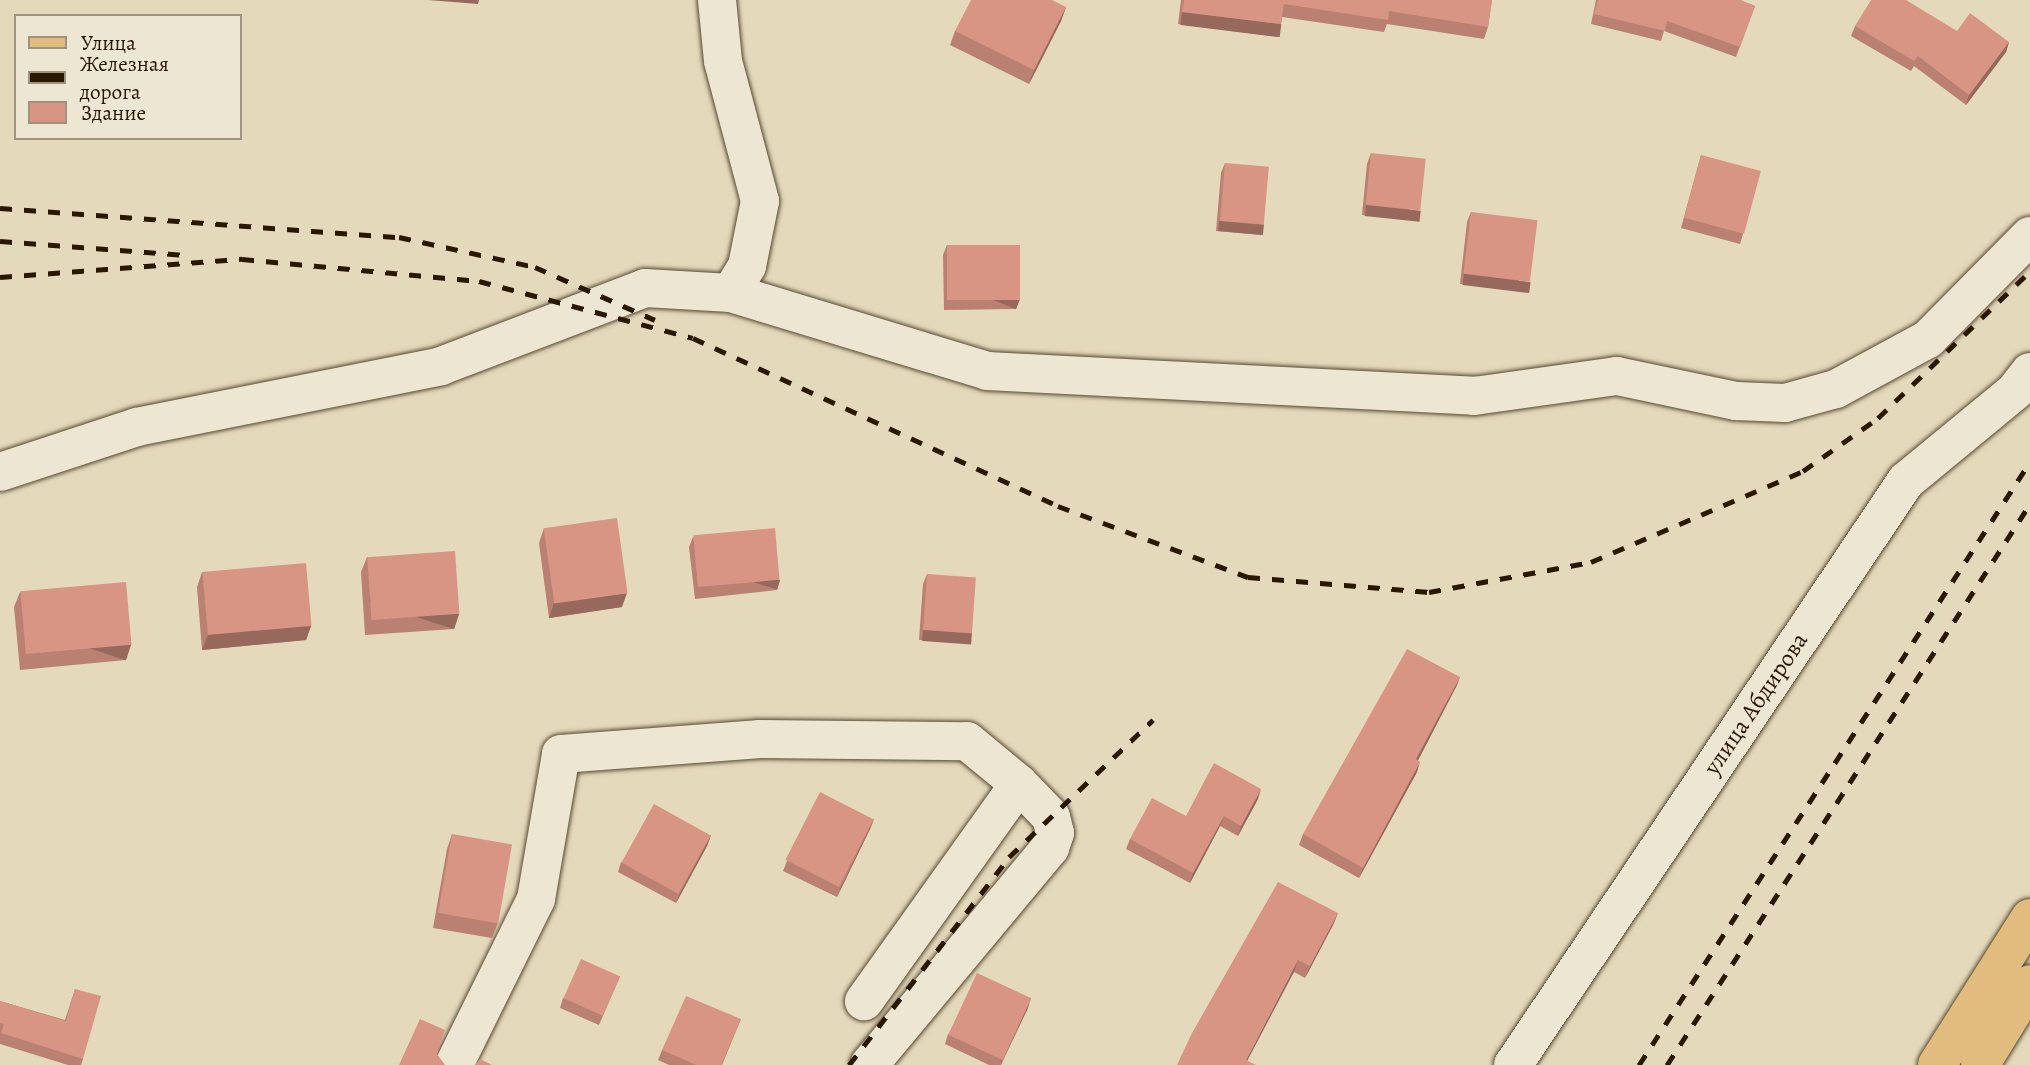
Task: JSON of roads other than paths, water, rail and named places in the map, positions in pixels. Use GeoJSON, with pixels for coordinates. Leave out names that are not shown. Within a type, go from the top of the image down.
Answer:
{"type":"FeatureCollection","features":[{"type":"Feature","properties":{"kind":"main road"},"geometry":{"type":"LineString","coordinates":[[1937,1065],[2030,918]]}},
{"type":"Feature","properties":{"kind":"main road"},"geometry":{"type":"LineString","coordinates":[[1979,1065],[2030,985]]}},
{"type":"Feature","properties":{"kind":"street"},"geometry":{"type":"LineString","coordinates":[[717,0],[723,61],[760,201],[747,265],[730,293]]}},
{"type":"Feature","properties":{"kind":"street"},"geometry":{"type":"LineString","coordinates":[[0,472],[136,427],[441,366],[645,288],[730,293],[987,372],[1474,396],[1616,376],[1736,401],[1785,403],[1836,389],[1928,340],[2030,236]]}},
{"type":"Feature","properties":{"kind":"street","name":"улица Абдирова"},"geometry":{"type":"LineString","coordinates":[[1513,1065],[1906,481],[2015,391],[2030,372]]}},
{"type":"Feature","properties":{"kind":"street"},"geometry":{"type":"LineString","coordinates":[[454,1065],[536,900],[561,754],[760,739],[967,741],[1019,784],[1051,817],[1055,833],[1050,848],[869,1065]]}},
{"type":"Feature","properties":{"kind":"street"},"geometry":{"type":"LineString","coordinates":[[864,1001],[1019,784]]}},
{"type":"Feature","properties":{"kind":"railway"},"geometry":{"type":"LineString","coordinates":[[0,208],[399,237],[535,267],[655,320]]}},
{"type":"Feature","properties":{"kind":"railway"},"geometry":{"type":"LineString","coordinates":[[0,241],[185,255]]}},
{"type":"Feature","properties":{"kind":"railway"},"geometry":{"type":"LineString","coordinates":[[0,277],[242,259],[479,281],[693,338],[1058,506],[1248,577],[1429,592],[1591,562],[1803,471],[1878,418],[2030,271]]}},
{"type":"Feature","properties":{"kind":"railway"},"geometry":{"type":"LineString","coordinates":[[1639,1065],[2030,462]]}},
{"type":"Feature","properties":{"kind":"railway"},"geometry":{"type":"LineString","coordinates":[[1667,1065],[2030,504]]}},
{"type":"Feature","properties":{"kind":"railway"},"geometry":{"type":"LineString","coordinates":[[849,1065],[1009,857],[1153,720]]}}]}
